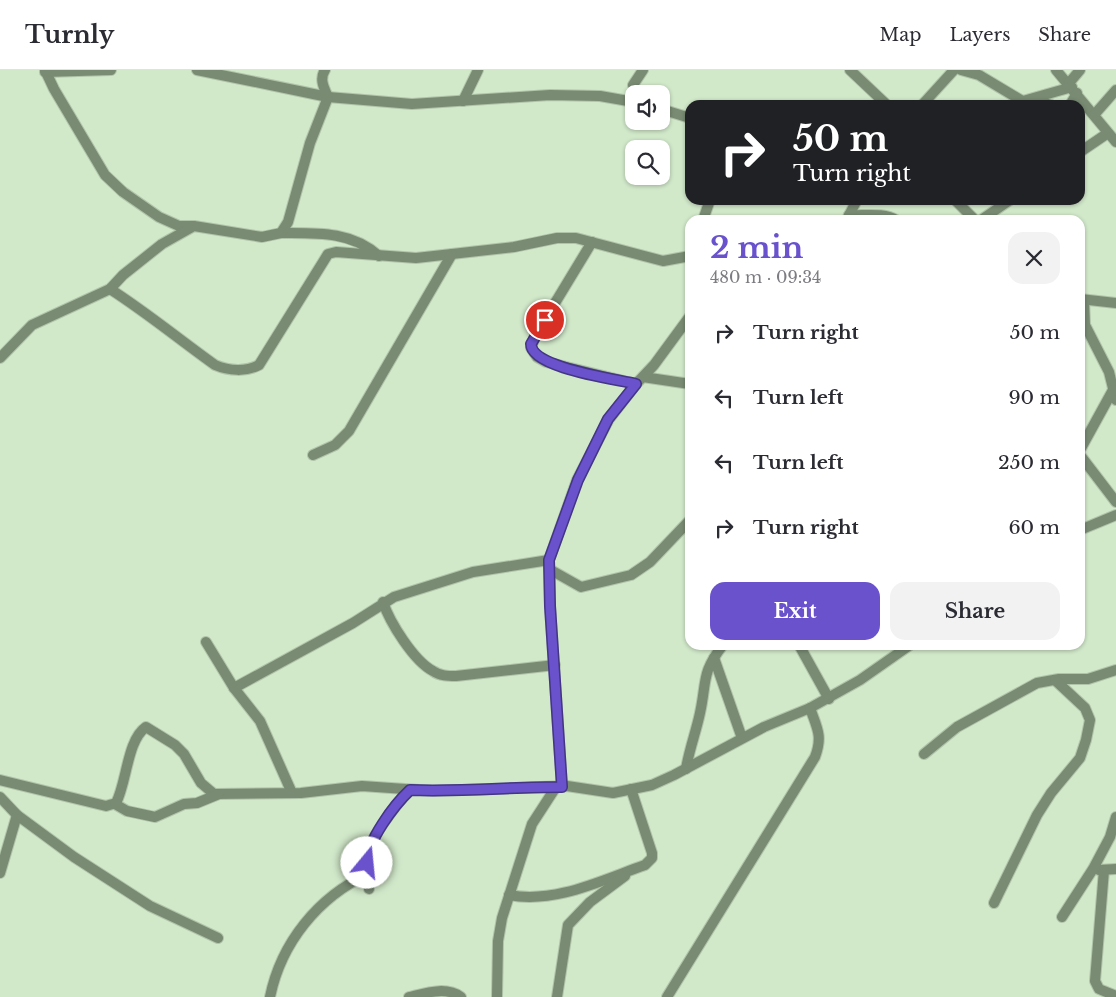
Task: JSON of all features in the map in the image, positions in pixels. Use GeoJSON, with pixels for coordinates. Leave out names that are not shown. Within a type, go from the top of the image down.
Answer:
{"type":"FeatureCollection","features":[{"type":"Feature","properties":{"kind":"street"},"geometry":{"type":"LineString","coordinates":[[111,70],[45,71],[105,175],[123,192],[159,217],[179,226],[194,226],[262,237],[281,233],[316,233],[346,236],[367,245],[379,256]]}},
{"type":"Feature","properties":{"kind":"street"},"geometry":{"type":"LineString","coordinates":[[197,70],[298,89],[328,97],[412,104],[550,95],[600,96],[625,100]]}},
{"type":"Feature","properties":{"kind":"street"},"geometry":{"type":"LineString","coordinates":[[281,233],[288,222],[310,143],[328,97],[322,84],[325,70]]}},
{"type":"Feature","properties":{"kind":"street"},"geometry":{"type":"LineString","coordinates":[[462,101],[478,70]]}},
{"type":"Feature","properties":{"kind":"street"},"geometry":{"type":"LineString","coordinates":[[633,85],[644,70]]}},
{"type":"Feature","properties":{"kind":"street"},"geometry":{"type":"LineString","coordinates":[[850,70],[882,100]]}},
{"type":"Feature","properties":{"kind":"street"},"geometry":{"type":"LineString","coordinates":[[928,100],[954,70]]}},
{"type":"Feature","properties":{"kind":"street"},"geometry":{"type":"LineString","coordinates":[[961,70],[979,75],[1024,100]]}},
{"type":"Feature","properties":{"kind":"street"},"geometry":{"type":"LineString","coordinates":[[1056,70],[1074,80],[1094,115],[1116,142]]}},
{"type":"Feature","properties":{"kind":"street"},"geometry":{"type":"LineString","coordinates":[[1032,100],[1074,80]]}},
{"type":"Feature","properties":{"kind":"street"},"geometry":{"type":"LineString","coordinates":[[1071,100],[1074,80]]}},
{"type":"Feature","properties":{"kind":"street"},"geometry":{"type":"LineString","coordinates":[[1094,115],[1116,90]]}},
{"type":"Feature","properties":{"kind":"street"},"geometry":{"type":"LineString","coordinates":[[670,112],[685,116]]}},
{"type":"Feature","properties":{"kind":"street"},"geometry":{"type":"LineString","coordinates":[[1085,149],[1108,133]]}},
{"type":"Feature","properties":{"kind":"street"},"geometry":{"type":"LineString","coordinates":[[959,205],[970,215]]}},
{"type":"Feature","properties":{"kind":"street"},"geometry":{"type":"LineString","coordinates":[[988,215],[1003,205]]}},
{"type":"Feature","properties":{"kind":"street"},"geometry":{"type":"LineString","coordinates":[[0,358],[32,325],[110,289],[123,275],[162,244],[194,226]]}},
{"type":"Feature","properties":{"kind":"street"},"geometry":{"type":"LineString","coordinates":[[110,289],[127,299],[215,365],[225,370],[251,369],[259,365],[328,254],[336,252],[416,258],[514,247],[557,238],[576,238],[664,261],[685,257]]}},
{"type":"Feature","properties":{"kind":"street"},"geometry":{"type":"LineString","coordinates":[[592,242],[535,336],[530,348],[532,352],[546,362],[640,380],[685,384]]}},
{"type":"Feature","properties":{"kind":"street"},"geometry":{"type":"LineString","coordinates":[[313,455],[335,445],[349,431],[452,254]]}},
{"type":"Feature","properties":{"kind":"street"},"geometry":{"type":"LineString","coordinates":[[1085,299],[1116,303]]}},
{"type":"Feature","properties":{"kind":"street"},"geometry":{"type":"LineString","coordinates":[[497,997],[498,941],[509,895],[532,824],[559,787],[549,564],[578,480],[608,419],[685,324]]}},
{"type":"Feature","properties":{"kind":"street"},"geometry":{"type":"LineString","coordinates":[[1085,325],[1109,372],[1115,395],[1085,442]]}},
{"type":"Feature","properties":{"kind":"street"},"geometry":{"type":"LineString","coordinates":[[1085,462],[1116,502]]}},
{"type":"Feature","properties":{"kind":"street"},"geometry":{"type":"LineString","coordinates":[[1085,528],[1116,515]]}},
{"type":"Feature","properties":{"kind":"street"},"geometry":{"type":"LineString","coordinates":[[234,688],[353,623],[383,602],[394,597],[473,572],[549,564],[581,587],[630,575],[650,562],[685,525]]}},
{"type":"Feature","properties":{"kind":"street"},"geometry":{"type":"LineString","coordinates":[[383,602],[390,621],[418,658],[426,667],[440,675],[456,676],[555,665]]}},
{"type":"Feature","properties":{"kind":"street"},"geometry":{"type":"LineString","coordinates":[[206,642],[234,688],[260,721],[292,793]]}},
{"type":"Feature","properties":{"kind":"street"},"geometry":{"type":"LineString","coordinates":[[686,770],[694,730],[700,714],[704,676],[720,650]]}},
{"type":"Feature","properties":{"kind":"street"},"geometry":{"type":"LineString","coordinates":[[802,650],[829,698]]}},
{"type":"Feature","properties":{"kind":"street"},"geometry":{"type":"LineString","coordinates":[[115,804],[121,793],[131,752],[139,734],[146,727],[175,745],[184,754],[201,784],[214,794],[292,793],[362,786],[410,790],[460,791],[492,788],[559,787],[613,793],[652,785],[686,770],[742,738],[829,698],[883,665],[903,650]]}},
{"type":"Feature","properties":{"kind":"street"},"geometry":{"type":"LineString","coordinates":[[714,658],[742,738]]}},
{"type":"Feature","properties":{"kind":"street"},"geometry":{"type":"LineString","coordinates":[[924,754],[957,727],[986,709],[1037,683],[1055,680],[1088,679],[1116,670]]}},
{"type":"Feature","properties":{"kind":"street"},"geometry":{"type":"LineString","coordinates":[[994,903],[1037,815],[1051,793],[1080,758],[1086,740],[1090,720],[1085,708],[1055,680]]}},
{"type":"Feature","properties":{"kind":"street"},"geometry":{"type":"LineString","coordinates":[[667,997],[815,757],[820,744],[820,735],[810,708]]}},
{"type":"Feature","properties":{"kind":"street"},"geometry":{"type":"LineString","coordinates":[[0,780],[106,806],[115,804],[127,810],[155,817],[184,804],[197,802],[219,794]]}},
{"type":"Feature","properties":{"kind":"street"},"geometry":{"type":"LineString","coordinates":[[509,895],[525,898],[551,897],[645,865],[652,858],[652,853],[631,789]]}},
{"type":"Feature","properties":{"kind":"street"},"geometry":{"type":"LineString","coordinates":[[369,889],[367,855],[369,848],[398,801],[410,790]]}},
{"type":"Feature","properties":{"kind":"street"},"geometry":{"type":"LineString","coordinates":[[0,797],[17,815],[74,856],[150,906],[218,938]]}},
{"type":"Feature","properties":{"kind":"street"},"geometry":{"type":"LineString","coordinates":[[0,873],[17,815]]}},
{"type":"Feature","properties":{"kind":"street"},"geometry":{"type":"LineString","coordinates":[[1062,917],[1098,870],[1116,817]]}},
{"type":"Feature","properties":{"kind":"street"},"geometry":{"type":"LineString","coordinates":[[1098,870],[1116,869]]}},
{"type":"Feature","properties":{"kind":"street"},"geometry":{"type":"LineString","coordinates":[[557,997],[568,925],[590,902],[632,870]]}},
{"type":"Feature","properties":{"kind":"street"},"geometry":{"type":"LineString","coordinates":[[1098,870],[1095,981],[1099,990],[1116,996]]}},
{"type":"Feature","properties":{"kind":"street"},"geometry":{"type":"LineString","coordinates":[[270,997],[280,960],[294,937],[331,896],[368,874]]}},
{"type":"Feature","properties":{"kind":"street"},"geometry":{"type":"LineString","coordinates":[[409,997],[442,990],[455,992],[461,997]]}},
{"type":"Feature","properties":{"kind":"route"},"geometry":{"type":"LineString","coordinates":[[367,863],[369,848],[398,801],[410,790],[460,791],[541,786],[562,787],[559,717],[550,606],[549,560],[578,480],[608,419],[636,384],[574,370],[546,362],[537,357],[530,348],[545,320]]}}]}
